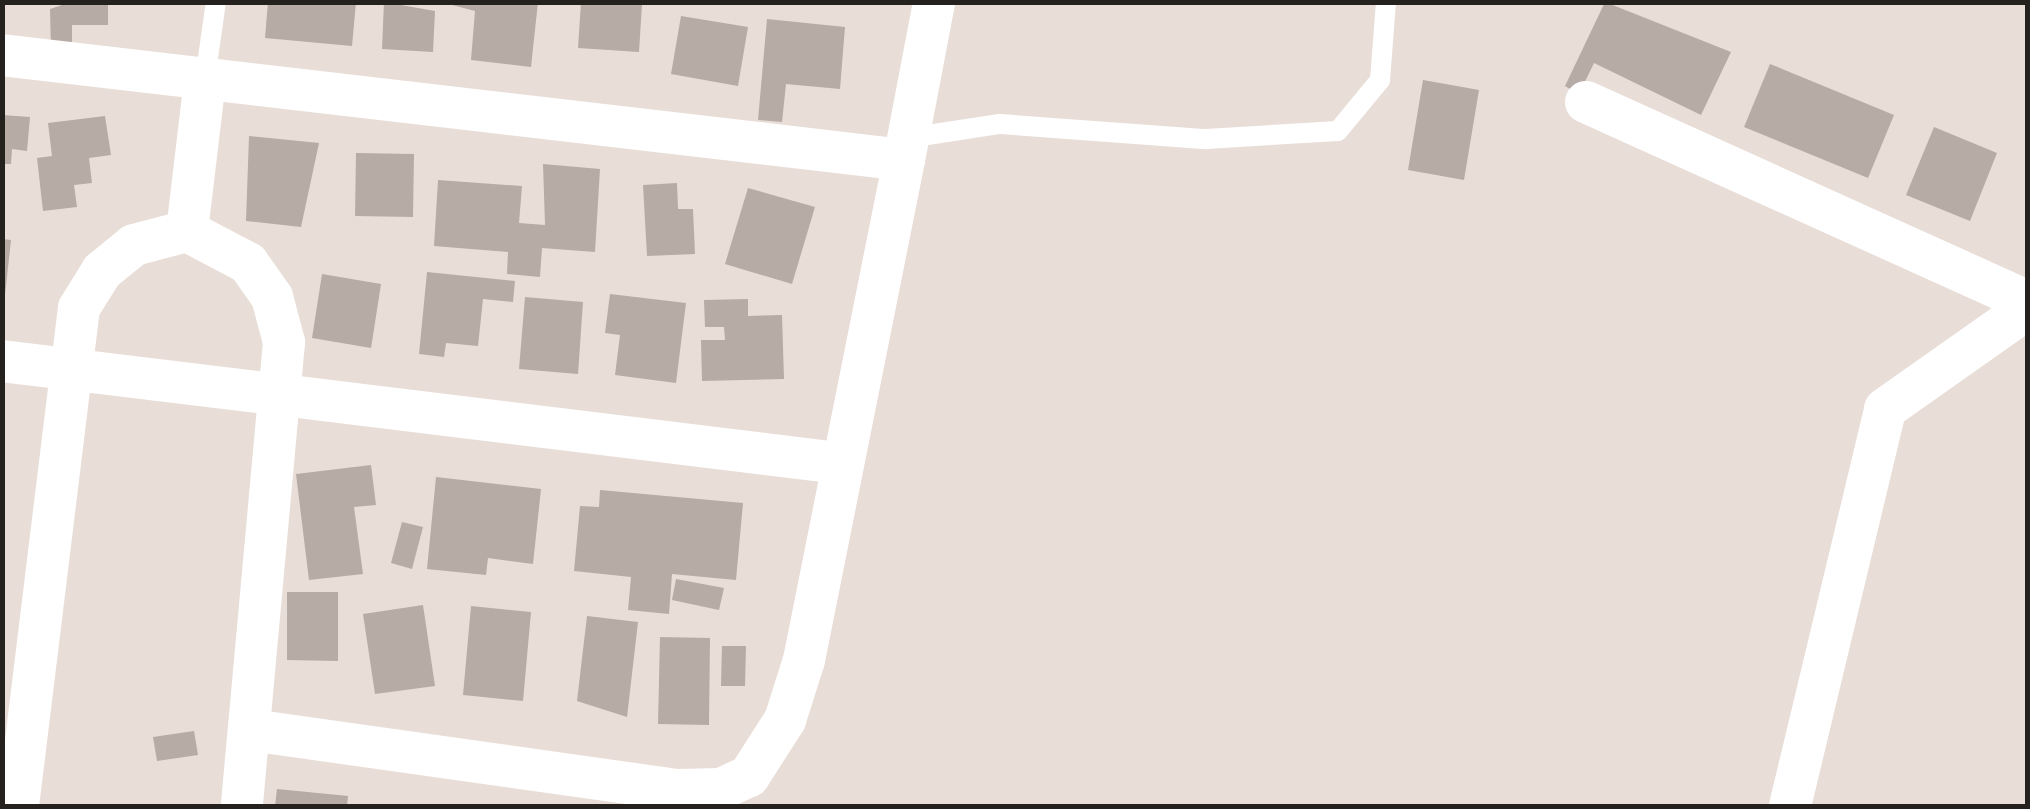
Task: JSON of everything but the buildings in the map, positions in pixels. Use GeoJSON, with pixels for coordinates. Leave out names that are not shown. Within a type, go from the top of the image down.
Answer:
{"type":"FeatureCollection","features":[{"type":"Feature","properties":{"kind":"street"},"geometry":{"type":"LineString","coordinates":[[250,730],[539,791],[721,789],[750,776],[786,720],[804,660],[839,462],[934,2]]}},
{"type":"Feature","properties":{"kind":"street"},"geometry":{"type":"LineString","coordinates":[[2,55],[906,149]]}},
{"type":"Feature","properties":{"kind":"street"},"geometry":{"type":"LineString","coordinates":[[188,231],[205,79]]}},
{"type":"Feature","properties":{"kind":"street"},"geometry":{"type":"LineString","coordinates":[[1586,102],[2028,305],[1885,409],[1790,806]]}},
{"type":"Feature","properties":{"kind":"street"},"geometry":{"type":"LineString","coordinates":[[18,806],[66,368],[79,308],[102,272],[134,246],[188,231],[248,263],[272,297],[284,342],[282,400],[242,806]]}},
{"type":"Feature","properties":{"kind":"street"},"geometry":{"type":"LineString","coordinates":[[2,361],[282,400],[839,462]]}},
{"type":"Feature","properties":{"kind":"lane"},"geometry":{"type":"LineString","coordinates":[[205,79],[216,2]]}},
{"type":"Feature","properties":{"kind":"lane"},"geometry":{"type":"LineString","coordinates":[[906,149],[1000,124],[1206,140],[1338,131],[1380,80],[1386,2]]}}]}
